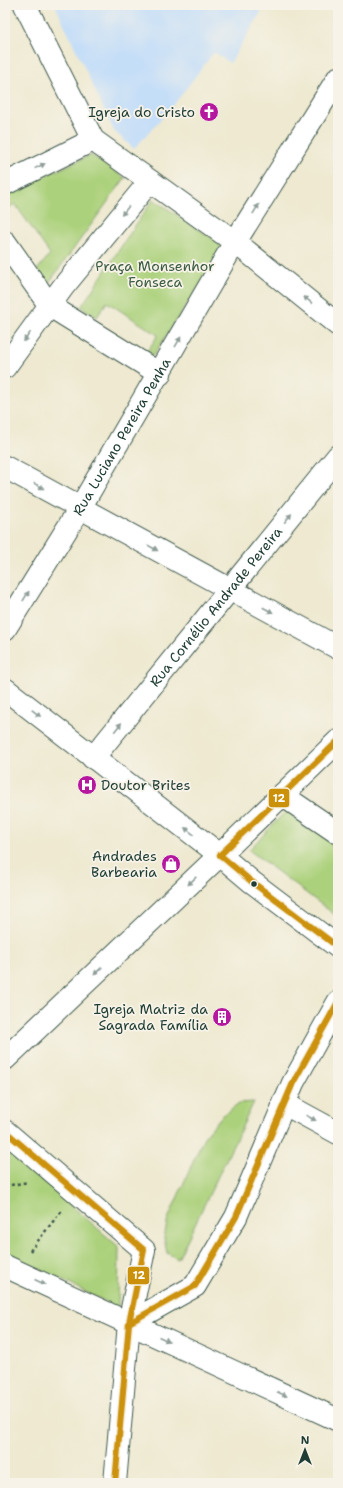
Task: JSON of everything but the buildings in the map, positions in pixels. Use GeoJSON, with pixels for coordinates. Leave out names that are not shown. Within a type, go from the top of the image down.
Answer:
{"type":"FeatureCollection","features":[{"type":"Feature","properties":{"kind":"street"},"geometry":{"type":"LineString","coordinates":[[25,5],[93,140],[236,242],[338,325]]}},
{"type":"Feature","properties":{"kind":"street","name":"Rua Luciano Pereira Penha"},"geometry":{"type":"LineString","coordinates":[[5,628],[80,508],[160,374],[236,242],[338,78]]}},
{"type":"Feature","properties":{"kind":"street"},"geometry":{"type":"LineString","coordinates":[[5,184],[93,140]]}},
{"type":"Feature","properties":{"kind":"street"},"geometry":{"type":"LineString","coordinates":[[5,368],[68,281],[150,181]]}},
{"type":"Feature","properties":{"kind":"street"},"geometry":{"type":"LineString","coordinates":[[5,242],[50,306],[160,374]]}},
{"type":"Feature","properties":{"kind":"street","name":"Rua Cornélio Andrade Pereira"},"geometry":{"type":"LineString","coordinates":[[93,758],[338,456]]}},
{"type":"Feature","properties":{"kind":"street"},"geometry":{"type":"LineString","coordinates":[[5,467],[338,648]]}},
{"type":"Feature","properties":{"kind":"street"},"geometry":{"type":"LineString","coordinates":[[5,689],[220,855],[252,882],[338,947]]}},
{"type":"Feature","properties":{"kind":"street"},"geometry":{"type":"LineString","coordinates":[[5,1059],[220,855],[338,740]]}},
{"type":"Feature","properties":{"kind":"street"},"geometry":{"type":"LineString","coordinates":[[282,795],[338,833]]}},
{"type":"Feature","properties":{"kind":"street"},"geometry":{"type":"LineString","coordinates":[[129,1323],[195,1286],[236,1217],[283,1103],[338,1002]]}},
{"type":"Feature","properties":{"kind":"street"},"geometry":{"type":"LineString","coordinates":[[283,1103],[338,1133]]}},
{"type":"Feature","properties":{"kind":"street"},"geometry":{"type":"LineString","coordinates":[[5,1131],[144,1250],[129,1323],[115,1483]]}},
{"type":"Feature","properties":{"kind":"street"},"geometry":{"type":"LineString","coordinates":[[10,1268],[338,1420]]}},
{"type":"Feature","properties":{"kind":"path"},"geometry":{"type":"LineString","coordinates":[[10,1268],[77,1193]]}},
{"type":"Feature","properties":{"kind":"shaded area"},"geometry":{"type":"Polygon","coordinates":[[[55,5],[258,5],[263,9],[230,63],[214,52],[172,107],[134,149],[114,131],[55,5]]]}},
{"type":"Feature","properties":{"kind":"green space","name":"Praça Monsenhor Fonseca"},"geometry":{"type":"Polygon","coordinates":[[[91,155],[125,178],[48,284],[37,270],[50,254],[15,204],[5,210],[5,194],[91,155]]]}},
{"type":"Feature","properties":{"kind":"green space","name":"Praça Monsenhor Fonseca"},"geometry":{"type":"Polygon","coordinates":[[[153,199],[225,247],[152,357],[146,353],[158,335],[107,302],[97,317],[81,307],[153,199]]]}},
{"type":"Feature","properties":{"kind":"green space"},"geometry":{"type":"Polygon","coordinates":[[[287,810],[338,845],[338,917],[249,850],[287,810]]]}},
{"type":"Feature","properties":{"kind":"green space"},"geometry":{"type":"Polygon","coordinates":[[[254,1102],[178,1259],[167,1253],[164,1238],[168,1219],[204,1137],[221,1117],[239,1103],[254,1102]]]}},
{"type":"Feature","properties":{"kind":"green space"},"geometry":{"type":"Polygon","coordinates":[[[5,1148],[119,1247],[118,1308],[5,1252],[5,1148]]]}},
{"type":"Feature","properties":{"kind":"transit line","name":"12"},"geometry":{"type":"LineString","coordinates":[[220,855],[338,741]]}},
{"type":"Feature","properties":{"kind":"transit line","name":"12"},"geometry":{"type":"LineString","coordinates":[[220,855],[252,882],[338,947]]}},
{"type":"Feature","properties":{"kind":"transit line","name":"12"},"geometry":{"type":"LineString","coordinates":[[129,1323],[195,1286],[236,1217],[293,1083],[338,1002]]}},
{"type":"Feature","properties":{"kind":"transit line","name":"12"},"geometry":{"type":"LineString","coordinates":[[5,1131],[144,1250],[129,1323],[115,1483]]}},
{"type":"Feature","properties":{"kind":"place","name":"Igreja do Cristo"},"geometry":{"type":"Point","coordinates":[209,112]}},
{"type":"Feature","properties":{"kind":"place","name":"Doutor Brites"},"geometry":{"type":"Point","coordinates":[87,785]}},
{"type":"Feature","properties":{"kind":"place","name":"Andrades Barbearia"},"geometry":{"type":"Point","coordinates":[171,864]}},
{"type":"Feature","properties":{"kind":"place","name":"Igreja Matriz da Sagrada Família"},"geometry":{"type":"Point","coordinates":[222,1017]}}]}
